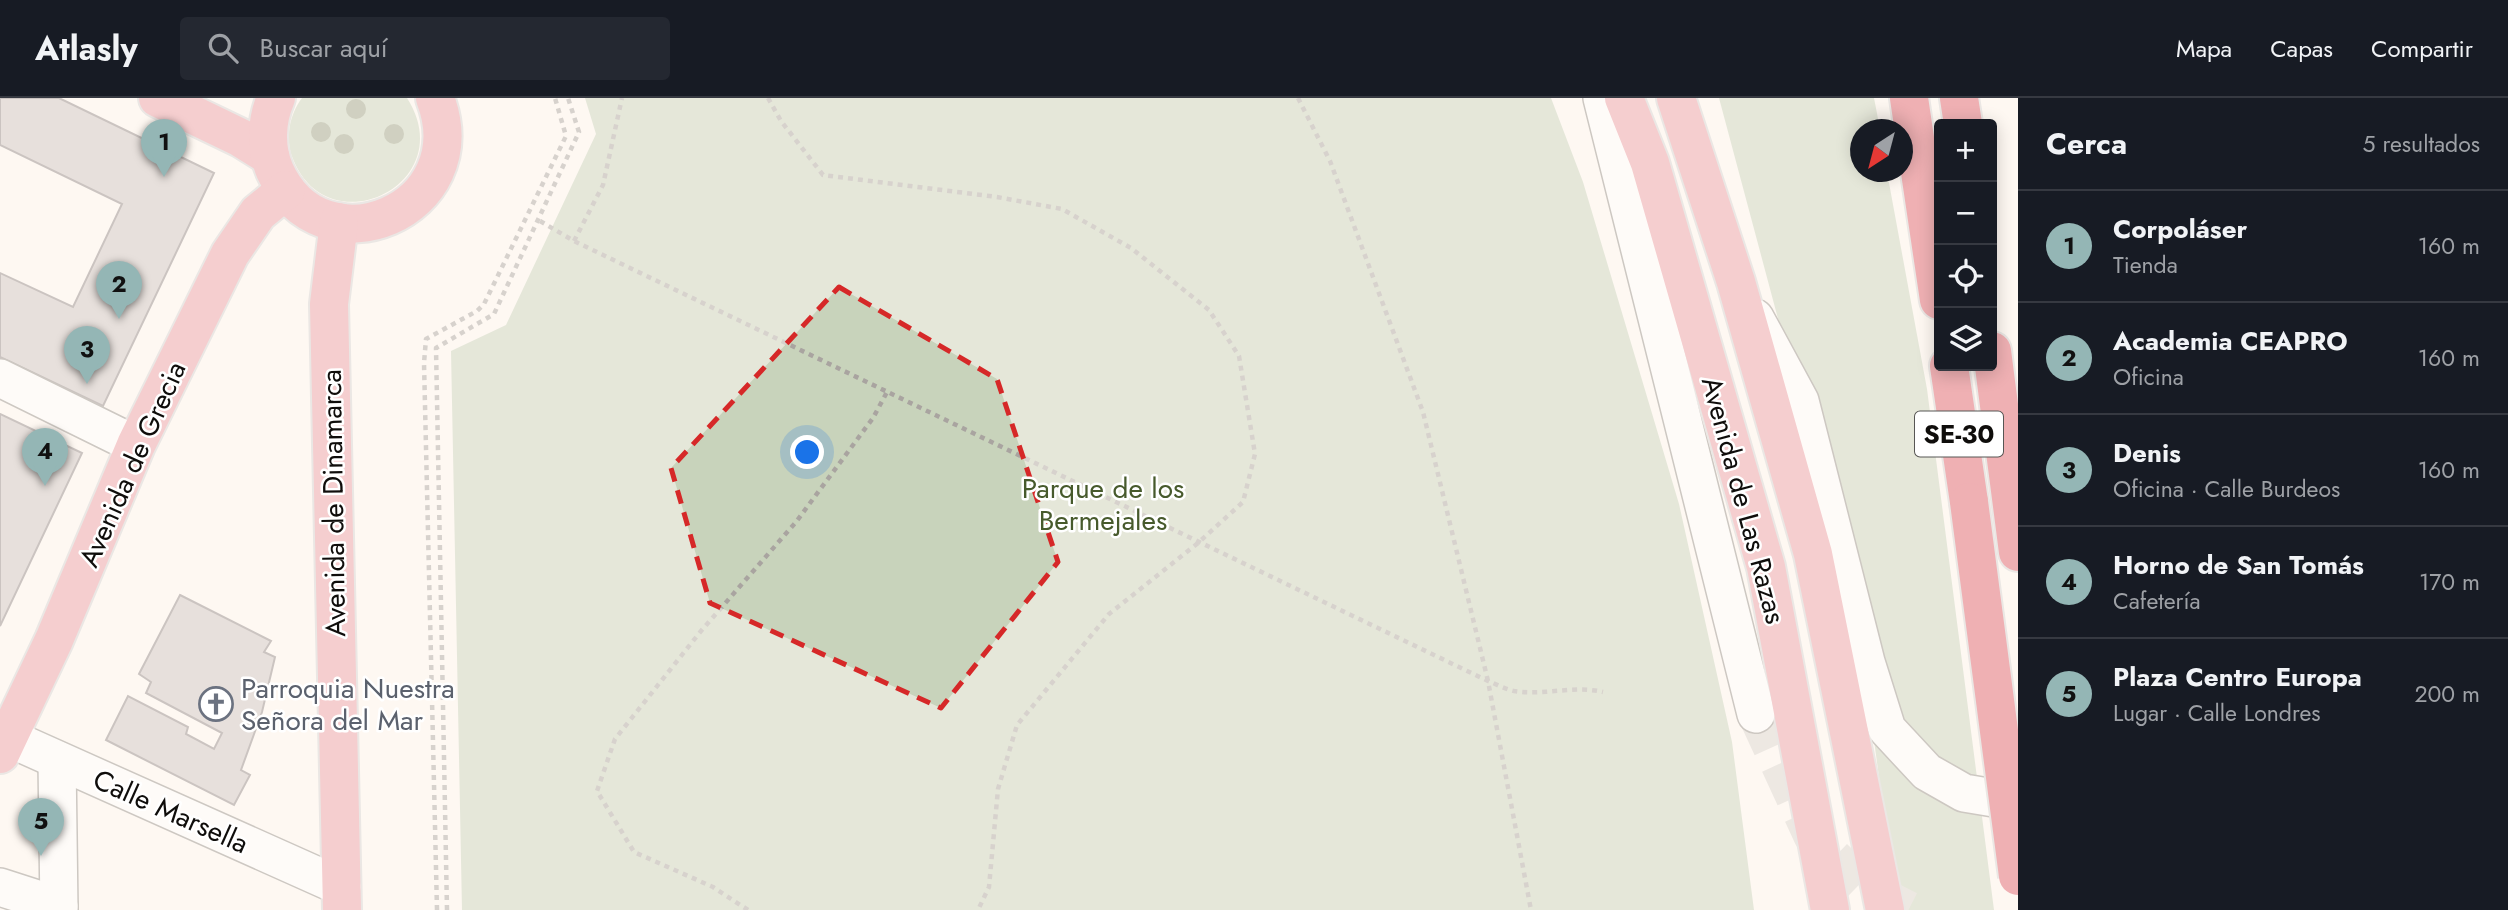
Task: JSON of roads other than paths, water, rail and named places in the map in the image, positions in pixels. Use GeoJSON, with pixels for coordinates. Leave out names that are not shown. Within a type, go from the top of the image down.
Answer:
{"type":"FeatureCollection","features":[{"type":"Feature","properties":{"kind":"highway"},"geometry":{"type":"LineString","coordinates":[[1909,98],[1934,266]]}},
{"type":"Feature","properties":{"kind":"highway"},"geometry":{"type":"LineString","coordinates":[[1959,98],[1962,119]]}},
{"type":"Feature","properties":{"kind":"highway","name":"SE-30"},"geometry":{"type":"LineString","coordinates":[[1950,371],[2018,876]]}},
{"type":"Feature","properties":{"kind":"highway","name":"SE-30"},"geometry":{"type":"LineString","coordinates":[[1995,371],[2018,552]]}},
{"type":"Feature","properties":{"kind":"main road"},"geometry":{"type":"LineString","coordinates":[[158,98],[241,138],[270,156]]}},
{"type":"Feature","properties":{"kind":"main road"},"geometry":{"type":"LineString","coordinates":[[276,98],[269,119],[270,156],[286,190],[310,211],[339,222],[378,221],[412,204],[436,174],[444,136],[457,98]]}},
{"type":"Feature","properties":{"kind":"main road"},"geometry":{"type":"LineString","coordinates":[[435,98],[442,116],[444,136]]}},
{"type":"Feature","properties":{"kind":"main road","name":"Avenida de Las Razas"},"geometry":{"type":"LineString","coordinates":[[1623,98],[1650,163],[1766,567],[1830,910]]}},
{"type":"Feature","properties":{"kind":"main road","name":"Avenida de Las Razas"},"geometry":{"type":"LineString","coordinates":[[1676,98],[1736,282],[1813,554],[1885,910]]}},
{"type":"Feature","properties":{"kind":"main road","name":"Avenida de Grecia"},"geometry":{"type":"LineString","coordinates":[[3,742],[54,640],[136,445],[243,231],[258,213],[286,190]]}},
{"type":"Feature","properties":{"kind":"main road","name":"Avenida de Dinamarca"},"geometry":{"type":"LineString","coordinates":[[339,222],[329,304],[342,899]]}},
{"type":"Feature","properties":{"kind":"street"},"geometry":{"type":"LineString","coordinates":[[1602,98],[1756,714]]}},
{"type":"Feature","properties":{"kind":"street"},"geometry":{"type":"LineString","coordinates":[[1736,282],[1800,401],[1887,729],[1927,772],[1964,793],[2018,802]]}},
{"type":"Feature","properties":{"kind":"street"},"geometry":{"type":"LineString","coordinates":[[0,379],[136,445]]}},
{"type":"Feature","properties":{"kind":"street","name":"Calle Marsella"},"geometry":{"type":"LineString","coordinates":[[3,742],[57,760],[342,899]]}},
{"type":"Feature","properties":{"kind":"street"},"geometry":{"type":"LineString","coordinates":[[0,887],[59,908],[57,760]]}},
{"type":"Feature","properties":{"kind":"tunnel"},"geometry":{"type":"LineString","coordinates":[[1756,714],[1812,836],[1866,888],[1909,910]]}},
{"type":"Feature","properties":{"kind":"place","name":"Corpoláser"},"geometry":{"type":"Point","coordinates":[164,177]}},
{"type":"Feature","properties":{"kind":"place","name":"Academia CEAPRO"},"geometry":{"type":"Point","coordinates":[119,319]}},
{"type":"Feature","properties":{"kind":"place","name":"Denis"},"geometry":{"type":"Point","coordinates":[87,384]}},
{"type":"Feature","properties":{"kind":"place","name":"Horno de San Tomás"},"geometry":{"type":"Point","coordinates":[45,486]}},
{"type":"Feature","properties":{"kind":"place","name":"Parroquia Nuestra Señora del Mar"},"geometry":{"type":"Point","coordinates":[216,704]}},
{"type":"Feature","properties":{"kind":"place","name":"Plaza Centro Europa"},"geometry":{"type":"Point","coordinates":[41,856]}},
{"type":"Feature","properties":{"kind":"park label","name":"Parque de los Bermejales"},"geometry":{"type":"Point","coordinates":[1103,504]}}]}
